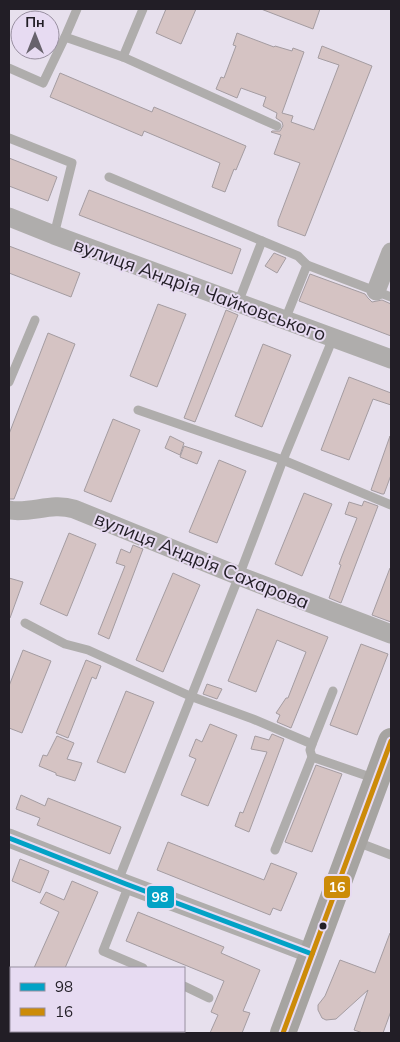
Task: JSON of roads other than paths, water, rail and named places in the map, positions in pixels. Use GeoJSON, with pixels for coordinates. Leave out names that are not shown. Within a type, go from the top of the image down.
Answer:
{"type":"FeatureCollection","features":[{"type":"Feature","properties":{"kind":"street","name":"вулиця Андрія Чайковського"},"geometry":{"type":"LineString","coordinates":[[9,217],[391,359]]}},
{"type":"Feature","properties":{"kind":"street"},"geometry":{"type":"LineString","coordinates":[[383,294],[391,252]]}},
{"type":"Feature","properties":{"kind":"street","name":"вулиця Андрія Сахарова"},"geometry":{"type":"LineString","coordinates":[[9,510],[54,506],[66,507],[391,634]]}},
{"type":"Feature","properties":{"kind":"street"},"geometry":{"type":"LineString","coordinates":[[282,1033],[391,742]]}},
{"type":"Feature","properties":{"kind":"street"},"geometry":{"type":"LineString","coordinates":[[9,838],[312,954]]}},
{"type":"Feature","properties":{"kind":"lane"},"geometry":{"type":"LineString","coordinates":[[9,68],[43,83],[77,9]]}},
{"type":"Feature","properties":{"kind":"lane"},"geometry":{"type":"LineString","coordinates":[[123,57],[143,9]]}},
{"type":"Feature","properties":{"kind":"lane"},"geometry":{"type":"LineString","coordinates":[[65,37],[123,57],[277,126]]}},
{"type":"Feature","properties":{"kind":"lane"},"geometry":{"type":"LineString","coordinates":[[9,138],[72,163],[54,235]]}},
{"type":"Feature","properties":{"kind":"lane"},"geometry":{"type":"LineString","coordinates":[[109,177],[298,256],[307,265],[383,294]]}},
{"type":"Feature","properties":{"kind":"lane"},"geometry":{"type":"LineString","coordinates":[[238,303],[262,241]]}},
{"type":"Feature","properties":{"kind":"lane"},"geometry":{"type":"LineString","coordinates":[[285,320],[307,265]]}},
{"type":"Feature","properties":{"kind":"lane"},"geometry":{"type":"LineString","coordinates":[[9,382],[35,320]]}},
{"type":"Feature","properties":{"kind":"lane"},"geometry":{"type":"LineString","coordinates":[[141,967],[103,950],[124,883],[190,696],[333,338]]}},
{"type":"Feature","properties":{"kind":"lane"},"geometry":{"type":"LineString","coordinates":[[138,410],[283,460],[391,505]]}},
{"type":"Feature","properties":{"kind":"lane"},"geometry":{"type":"LineString","coordinates":[[25,622],[65,644],[88,650],[190,696],[253,719],[312,744]]}},
{"type":"Feature","properties":{"kind":"lane"},"geometry":{"type":"LineString","coordinates":[[275,850],[312,757],[310,750],[333,691]]}},
{"type":"Feature","properties":{"kind":"lane"},"geometry":{"type":"LineString","coordinates":[[312,757],[377,780]]}},
{"type":"Feature","properties":{"kind":"lane"},"geometry":{"type":"LineString","coordinates":[[354,841],[391,855]]}},
{"type":"Feature","properties":{"kind":"lane"},"geometry":{"type":"LineString","coordinates":[[185,986],[209,998]]}}]}
